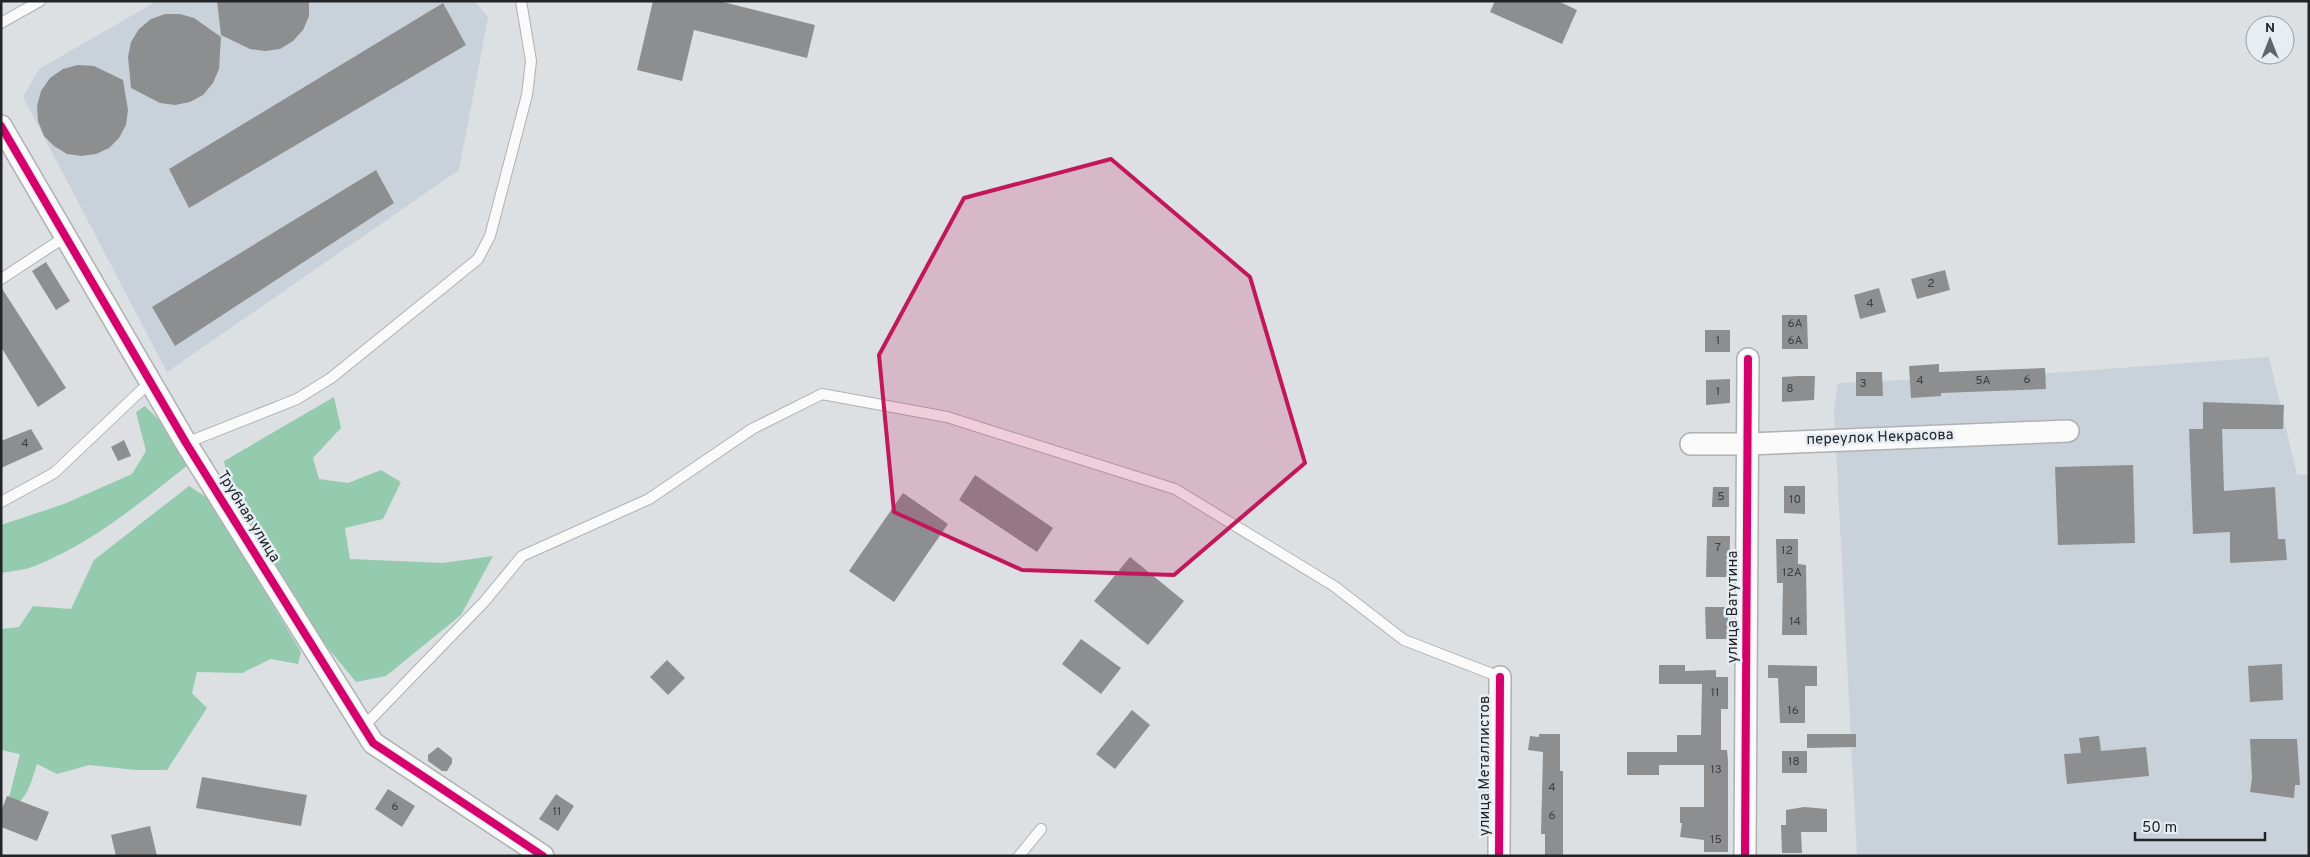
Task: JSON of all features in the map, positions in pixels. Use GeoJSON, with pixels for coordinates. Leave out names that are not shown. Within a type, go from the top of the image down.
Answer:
{"type":"FeatureCollection","features":[{"type":"Feature","properties":{"kind":"street","name":"Трубная улица"},"geometry":{"type":"LineString","coordinates":[[1,126],[186,443],[373,743],[544,856]]}},
{"type":"Feature","properties":{"kind":"street","name":"улица Ватутина"},"geometry":{"type":"LineString","coordinates":[[1745,856],[1748,359]]}},
{"type":"Feature","properties":{"kind":"street","name":"переулок Некрасова"},"geometry":{"type":"LineString","coordinates":[[1692,444],[1748,444],[2068,431]]}},
{"type":"Feature","properties":{"kind":"street","name":"улица Металлистов"},"geometry":{"type":"LineString","coordinates":[[1498,856],[1500,677]]}},
{"type":"Feature","properties":{"kind":"lane"},"geometry":{"type":"LineString","coordinates":[[1,23],[40,1]]}},
{"type":"Feature","properties":{"kind":"lane"},"geometry":{"type":"LineString","coordinates":[[186,443],[297,399],[331,378],[478,259],[490,236],[527,95],[531,61],[521,1]]}},
{"type":"Feature","properties":{"kind":"lane"},"geometry":{"type":"LineString","coordinates":[[1,279],[65,237]]}},
{"type":"Feature","properties":{"kind":"lane"},"geometry":{"type":"LineString","coordinates":[[1,502],[54,473],[150,382]]}},
{"type":"Feature","properties":{"kind":"lane"},"geometry":{"type":"LineString","coordinates":[[363,727],[484,602],[522,556],[649,499],[752,429],[822,394],[947,417],[1175,488],[1334,586],[1404,640],[1500,677]]}},
{"type":"Feature","properties":{"kind":"lane"},"geometry":{"type":"LineString","coordinates":[[1018,856],[1041,829]]}},
{"type":"Feature","properties":{"kind":"highlighted area"},"geometry":{"type":"Polygon","coordinates":[[[1111,159],[1250,277],[1305,463],[1174,575],[1022,570],[894,512],[879,355],[964,198],[1111,159]]]}},
{"type":"Feature","properties":{"kind":"shaded area"},"geometry":{"type":"Polygon","coordinates":[[[157,1],[474,1],[488,17],[459,170],[167,372],[23,97],[39,69],[157,1]]]}},
{"type":"Feature","properties":{"kind":"shaded area"},"geometry":{"type":"Polygon","coordinates":[[[2269,357],[2297,475],[2309,474],[2309,856],[1857,856],[1834,410],[1838,383],[2051,373],[2269,357]]]}},
{"type":"Feature","properties":{"kind":"green space"},"geometry":{"type":"Polygon","coordinates":[[[334,397],[341,428],[313,458],[319,479],[348,483],[381,470],[401,482],[383,519],[345,528],[350,559],[443,563],[493,556],[461,615],[386,676],[356,682],[317,635],[229,487],[224,461],[334,397]]]}},
{"type":"Feature","properties":{"kind":"green space"},"geometry":{"type":"Polygon","coordinates":[[[145,406],[159,420],[188,465],[115,521],[76,546],[35,566],[1,573],[1,525],[64,504],[132,474],[146,451],[136,412],[145,406]]]}},
{"type":"Feature","properties":{"kind":"green space"},"geometry":{"type":"Polygon","coordinates":[[[189,486],[209,499],[301,652],[298,664],[271,659],[242,673],[197,672],[192,693],[207,708],[167,770],[136,770],[89,765],[57,774],[37,764],[22,800],[1,813],[10,794],[20,754],[1,750],[1,629],[19,627],[33,606],[71,609],[94,560],[189,486]]]}},
{"type":"Feature","properties":{"kind":"building"},"geometry":{"type":"Polygon","coordinates":[[[217,1],[309,1],[309,16],[303,30],[293,41],[280,49],[265,51],[250,49],[221,35],[217,1]]]}},
{"type":"Feature","properties":{"kind":"building"},"geometry":{"type":"Polygon","coordinates":[[[653,1],[719,1],[815,25],[807,58],[694,30],[682,81],[637,70],[653,1]]]}},
{"type":"Feature","properties":{"kind":"building"},"geometry":{"type":"Polygon","coordinates":[[[1495,1],[1558,1],[1577,10],[1562,44],[1490,12],[1495,1]]]}},
{"type":"Feature","properties":{"kind":"building"},"geometry":{"type":"Polygon","coordinates":[[[443,3],[466,45],[189,208],[169,169],[443,3]]]}},
{"type":"Feature","properties":{"kind":"building"},"geometry":{"type":"Polygon","coordinates":[[[165,14],[180,14],[194,18],[221,37],[219,69],[213,83],[203,95],[190,102],[175,105],[160,103],[131,88],[128,57],[131,42],[139,29],[151,19],[165,14]]]}},
{"type":"Feature","properties":{"kind":"building"},"geometry":{"type":"Polygon","coordinates":[[[78,65],[94,66],[123,80],[128,110],[126,125],[119,138],[109,148],[96,154],[81,156],[67,154],[54,146],[44,136],[38,121],[37,106],[41,91],[50,78],[63,69],[78,65]]]}},
{"type":"Feature","properties":{"kind":"building"},"geometry":{"type":"Polygon","coordinates":[[[376,170],[394,203],[175,346],[152,307],[376,170]]]}},
{"type":"Feature","properties":{"kind":"building"},"geometry":{"type":"Polygon","coordinates":[[[46,262],[70,301],[56,310],[32,271],[46,262]]]}},
{"type":"Feature","properties":{"kind":"building"},"geometry":{"type":"Polygon","coordinates":[[[1945,270],[1950,290],[1917,299],[1911,279],[1945,270]]]}},
{"type":"Feature","properties":{"kind":"building"},"geometry":{"type":"Polygon","coordinates":[[[1,287],[66,388],[38,407],[1,347],[1,287]]]}},
{"type":"Feature","properties":{"kind":"building"},"geometry":{"type":"Polygon","coordinates":[[[1879,288],[1886,312],[1860,319],[1854,295],[1879,288]]]}},
{"type":"Feature","properties":{"kind":"building"},"geometry":{"type":"Polygon","coordinates":[[[1782,315],[1807,315],[1808,349],[1782,349],[1782,315]]]}},
{"type":"Feature","properties":{"kind":"building"},"geometry":{"type":"Polygon","coordinates":[[[1705,330],[1730,330],[1730,352],[1705,352],[1705,330]]]}},
{"type":"Feature","properties":{"kind":"building"},"geometry":{"type":"Polygon","coordinates":[[[1939,364],[1939,372],[2045,368],[2046,389],[1941,393],[1941,396],[1911,398],[1909,366],[1939,364]]]}},
{"type":"Feature","properties":{"kind":"building"},"geometry":{"type":"Polygon","coordinates":[[[1856,372],[1882,372],[1883,396],[1856,396],[1856,372]]]}},
{"type":"Feature","properties":{"kind":"building"},"geometry":{"type":"Polygon","coordinates":[[[1815,376],[1814,400],[1782,402],[1782,377],[1815,376]]]}},
{"type":"Feature","properties":{"kind":"building"},"geometry":{"type":"Polygon","coordinates":[[[1730,379],[1730,403],[1706,405],[1706,380],[1730,379]]]}},
{"type":"Feature","properties":{"kind":"building"},"geometry":{"type":"Polygon","coordinates":[[[2203,402],[2284,405],[2283,429],[2222,429],[2224,491],[2275,487],[2278,539],[2285,539],[2287,560],[2230,563],[2230,532],[2193,534],[2189,429],[2203,429],[2203,402]]]}},
{"type":"Feature","properties":{"kind":"building"},"geometry":{"type":"Polygon","coordinates":[[[31,429],[43,449],[1,468],[1,441],[31,429]]]}},
{"type":"Feature","properties":{"kind":"building"},"geometry":{"type":"Polygon","coordinates":[[[124,440],[131,456],[118,461],[111,447],[124,440]]]}},
{"type":"Feature","properties":{"kind":"building"},"geometry":{"type":"Polygon","coordinates":[[[2133,465],[2135,543],[2058,545],[2055,467],[2133,465]]]}},
{"type":"Feature","properties":{"kind":"building"},"geometry":{"type":"Polygon","coordinates":[[[975,475],[1053,528],[1037,552],[959,500],[975,475]]]}},
{"type":"Feature","properties":{"kind":"building"},"geometry":{"type":"Polygon","coordinates":[[[1784,486],[1805,486],[1805,514],[1784,513],[1784,486]]]}},
{"type":"Feature","properties":{"kind":"building"},"geometry":{"type":"Polygon","coordinates":[[[1713,487],[1729,487],[1729,507],[1712,507],[1713,487]]]}},
{"type":"Feature","properties":{"kind":"building"},"geometry":{"type":"Polygon","coordinates":[[[903,493],[948,524],[894,602],[849,571],[903,493]]]}},
{"type":"Feature","properties":{"kind":"building"},"geometry":{"type":"Polygon","coordinates":[[[1707,536],[1730,536],[1729,577],[1706,577],[1707,536]]]}},
{"type":"Feature","properties":{"kind":"building"},"geometry":{"type":"Polygon","coordinates":[[[1776,539],[1798,539],[1798,564],[1806,565],[1807,635],[1782,635],[1783,583],[1777,583],[1776,539]]]}},
{"type":"Feature","properties":{"kind":"building"},"geometry":{"type":"Polygon","coordinates":[[[1130,557],[1184,601],[1148,645],[1094,601],[1130,557]]]}},
{"type":"Feature","properties":{"kind":"building"},"geometry":{"type":"Polygon","coordinates":[[[1705,607],[1728,607],[1728,639],[1706,639],[1705,607]]]}},
{"type":"Feature","properties":{"kind":"building"},"geometry":{"type":"Polygon","coordinates":[[[1081,639],[1121,668],[1101,694],[1062,664],[1081,639]]]}},
{"type":"Feature","properties":{"kind":"building"},"geometry":{"type":"Polygon","coordinates":[[[667,660],[685,678],[668,695],[650,677],[667,660]]]}},
{"type":"Feature","properties":{"kind":"building"},"geometry":{"type":"Polygon","coordinates":[[[2282,664],[2283,700],[2250,702],[2248,666],[2282,664]]]}},
{"type":"Feature","properties":{"kind":"building"},"geometry":{"type":"Polygon","coordinates":[[[1659,665],[1685,665],[1685,671],[1716,670],[1716,677],[1728,677],[1728,709],[1721,709],[1721,750],[1727,750],[1728,760],[1728,852],[1704,852],[1704,840],[1680,837],[1682,823],[1680,823],[1680,807],[1704,807],[1704,765],[1659,765],[1659,775],[1627,775],[1627,752],[1677,752],[1677,735],[1701,735],[1702,684],[1659,684],[1659,665]]]}},
{"type":"Feature","properties":{"kind":"building"},"geometry":{"type":"Polygon","coordinates":[[[1768,665],[1817,666],[1817,686],[1805,686],[1805,723],[1780,723],[1778,678],[1768,678],[1768,665]]]}},
{"type":"Feature","properties":{"kind":"building"},"geometry":{"type":"Polygon","coordinates":[[[1132,710],[1150,725],[1115,769],[1096,754],[1132,710]]]}},
{"type":"Feature","properties":{"kind":"building"},"geometry":{"type":"Polygon","coordinates":[[[1539,734],[1560,734],[1560,771],[1563,771],[1563,856],[1545,856],[1545,834],[1541,834],[1543,752],[1528,750],[1530,736],[1539,737],[1539,734]]]}},
{"type":"Feature","properties":{"kind":"building"},"geometry":{"type":"Polygon","coordinates":[[[1807,734],[1856,734],[1856,747],[1807,748],[1807,734]]]}},
{"type":"Feature","properties":{"kind":"building"},"geometry":{"type":"Polygon","coordinates":[[[2099,736],[2101,751],[2146,747],[2149,776],[2067,784],[2064,754],[2081,753],[2079,738],[2099,736]]]}},
{"type":"Feature","properties":{"kind":"building"},"geometry":{"type":"Polygon","coordinates":[[[2250,739],[2297,739],[2300,785],[2295,785],[2294,798],[2250,792],[2252,778],[2250,739]]]}},
{"type":"Feature","properties":{"kind":"building"},"geometry":{"type":"Polygon","coordinates":[[[438,747],[452,758],[452,763],[447,771],[442,771],[428,761],[428,755],[438,747]]]}},
{"type":"Feature","properties":{"kind":"building"},"geometry":{"type":"Polygon","coordinates":[[[1782,751],[1807,751],[1807,773],[1782,773],[1782,751]]]}},
{"type":"Feature","properties":{"kind":"building"},"geometry":{"type":"Polygon","coordinates":[[[202,777],[307,795],[301,826],[196,808],[202,777]]]}},
{"type":"Feature","properties":{"kind":"building"},"geometry":{"type":"Polygon","coordinates":[[[388,789],[415,806],[402,827],[375,809],[388,789]]]}},
{"type":"Feature","properties":{"kind":"building"},"geometry":{"type":"Polygon","coordinates":[[[556,794],[574,806],[558,831],[539,819],[556,794]]]}},
{"type":"Feature","properties":{"kind":"building"},"geometry":{"type":"Polygon","coordinates":[[[7,796],[49,812],[37,841],[1,827],[1,811],[7,796]]]}},
{"type":"Feature","properties":{"kind":"building"},"geometry":{"type":"Polygon","coordinates":[[[1804,807],[1827,809],[1827,832],[1801,832],[1802,853],[1782,853],[1781,825],[1786,825],[1786,810],[1804,807]]]}},
{"type":"Feature","properties":{"kind":"building"},"geometry":{"type":"Polygon","coordinates":[[[150,826],[157,856],[116,856],[111,835],[150,826]]]}},
{"type":"Feature","properties":{"kind":"cycle path"},"geometry":{"type":"LineString","coordinates":[[1,126],[186,443],[373,743],[543,856]]}},
{"type":"Feature","properties":{"kind":"cycle path"},"geometry":{"type":"LineString","coordinates":[[1745,856],[1748,359]]}},
{"type":"Feature","properties":{"kind":"cycle path"},"geometry":{"type":"LineString","coordinates":[[1499,856],[1500,677]]}}]}
